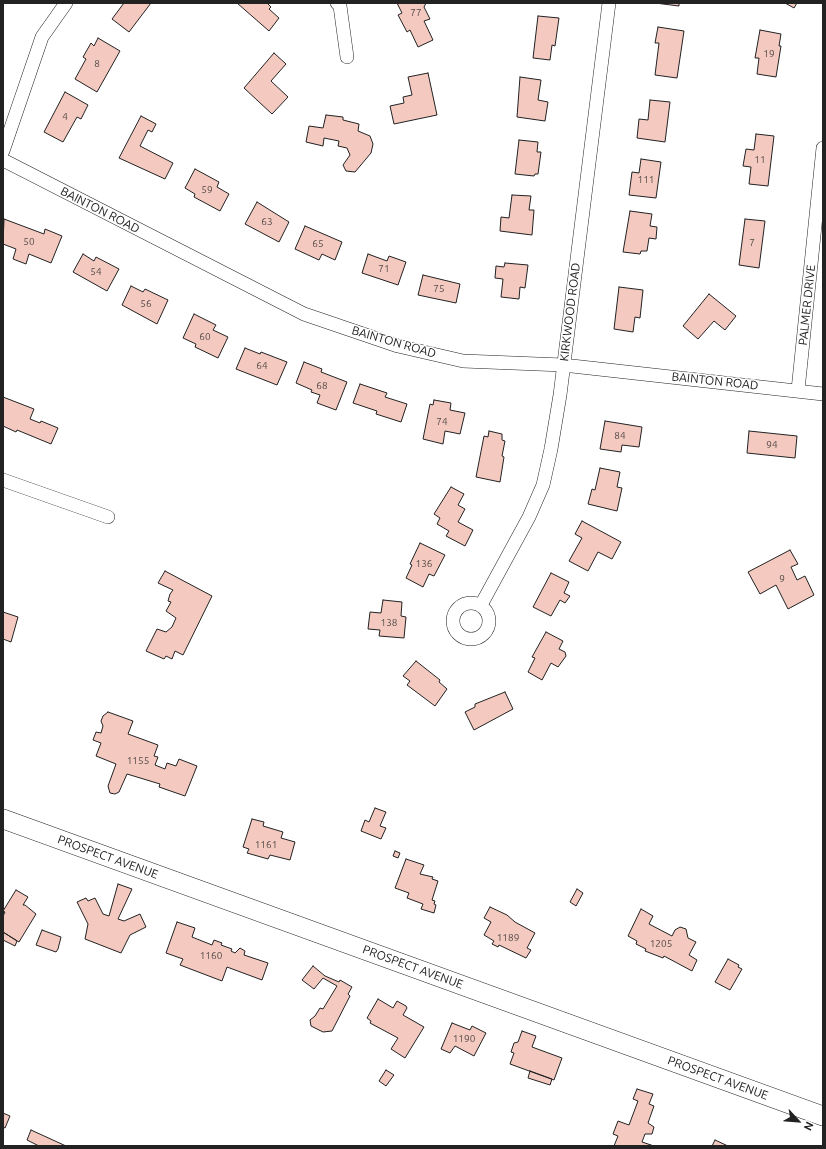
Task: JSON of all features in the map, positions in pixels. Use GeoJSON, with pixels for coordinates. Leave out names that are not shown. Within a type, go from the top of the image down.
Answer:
{"type":"FeatureCollection","features":[{"type":"Feature","properties":{"kind":"main road","name":"PROSPECT AVENUE"},"geometry":{"type":"LineString","coordinates":[[3,819],[823,1116]]}},
{"type":"Feature","properties":{"kind":"street"},"geometry":{"type":"LineString","coordinates":[[3,151],[42,37],[66,3]]}},
{"type":"Feature","properties":{"kind":"street"},"geometry":{"type":"LineString","coordinates":[[336,3],[340,6],[347,57]]}},
{"type":"Feature","properties":{"kind":"street","name":"KIRKWOOD ROAD"},"geometry":{"type":"LineString","coordinates":[[481,605],[529,517],[543,485],[560,395],[610,3]]}},
{"type":"Feature","properties":{"kind":"street","name":"PALMER DRIVE"},"geometry":{"type":"LineString","coordinates":[[798,390],[823,148]]}},
{"type":"Feature","properties":{"kind":"street","name":"BAINTON ROAD"},"geometry":{"type":"LineString","coordinates":[[3,160],[304,314],[398,346],[463,361],[563,365],[798,390],[823,394]]}},
{"type":"Feature","properties":{"kind":"street"},"geometry":{"type":"LineString","coordinates":[[3,480],[108,517]]}},
{"type":"Feature","properties":{"kind":"building"},"geometry":{"type":"Polygon","coordinates":[[[124,3],[151,3],[129,32],[112,19],[124,3]]]}},
{"type":"Feature","properties":{"kind":"building"},"geometry":{"type":"Polygon","coordinates":[[[237,3],[267,3],[271,7],[269,9],[279,18],[269,31],[237,3]]]}},
{"type":"Feature","properties":{"kind":"building"},"geometry":{"type":"Polygon","coordinates":[[[397,3],[426,3],[424,7],[430,19],[424,21],[433,40],[418,47],[410,30],[407,32],[398,15],[402,13],[397,3]]]}},
{"type":"Feature","properties":{"kind":"building"},"geometry":{"type":"Polygon","coordinates":[[[655,3],[679,3],[679,6],[655,3]]]}},
{"type":"Feature","properties":{"kind":"building"},"geometry":{"type":"Polygon","coordinates":[[[785,3],[797,3],[794,8],[785,3]]]}},
{"type":"Feature","properties":{"kind":"building"},"geometry":{"type":"Polygon","coordinates":[[[538,16],[559,18],[555,46],[552,45],[550,60],[533,58],[538,16]]]}},
{"type":"Feature","properties":{"kind":"building"},"geometry":{"type":"Polygon","coordinates":[[[658,27],[684,31],[677,78],[655,75],[659,43],[655,43],[658,27]]]}},
{"type":"Feature","properties":{"kind":"building"},"geometry":{"type":"Polygon","coordinates":[[[760,30],[781,34],[779,46],[781,46],[776,77],[757,74],[759,58],[755,58],[760,30]]]}},
{"type":"Feature","properties":{"kind":"building"},"geometry":{"type":"Polygon","coordinates":[[[98,38],[120,51],[97,92],[75,79],[86,59],[83,57],[91,43],[94,46],[98,38]]]}},
{"type":"Feature","properties":{"kind":"building"},"geometry":{"type":"Polygon","coordinates":[[[274,53],[286,64],[271,81],[288,97],[272,114],[244,88],[274,53]]]}},
{"type":"Feature","properties":{"kind":"building"},"geometry":{"type":"Polygon","coordinates":[[[428,73],[437,115],[394,124],[390,106],[404,103],[403,97],[412,95],[408,77],[428,73]]]}},
{"type":"Feature","properties":{"kind":"building"},"geometry":{"type":"Polygon","coordinates":[[[520,77],[541,80],[538,100],[548,102],[545,121],[517,117],[520,77]]]}},
{"type":"Feature","properties":{"kind":"building"},"geometry":{"type":"Polygon","coordinates":[[[65,92],[88,105],[81,119],[77,117],[63,142],[44,132],[65,92]]]}},
{"type":"Feature","properties":{"kind":"building"},"geometry":{"type":"Polygon","coordinates":[[[650,100],[670,102],[665,142],[637,138],[639,119],[648,120],[650,100]]]}},
{"type":"Feature","properties":{"kind":"building"},"geometry":{"type":"Polygon","coordinates":[[[326,115],[343,117],[343,120],[359,124],[358,131],[370,136],[373,144],[371,153],[355,172],[346,171],[343,165],[350,155],[347,148],[338,146],[339,141],[324,138],[323,146],[306,142],[309,126],[323,128],[326,115]]]}},
{"type":"Feature","properties":{"kind":"building"},"geometry":{"type":"Polygon","coordinates":[[[141,116],[156,124],[152,132],[148,130],[140,146],[173,163],[165,179],[119,158],[141,116]]]}},
{"type":"Feature","properties":{"kind":"building"},"geometry":{"type":"Polygon","coordinates":[[[756,134],[774,136],[768,186],[749,184],[751,167],[743,166],[746,149],[754,150],[756,134]]]}},
{"type":"Feature","properties":{"kind":"building"},"geometry":{"type":"Polygon","coordinates":[[[519,140],[538,142],[537,152],[541,152],[538,174],[535,174],[534,176],[515,174],[519,140]]]}},
{"type":"Feature","properties":{"kind":"building"},"geometry":{"type":"Polygon","coordinates":[[[641,159],[661,162],[656,198],[629,195],[632,172],[639,173],[641,159]]]}},
{"type":"Feature","properties":{"kind":"building"},"geometry":{"type":"Polygon","coordinates":[[[195,169],[219,182],[217,187],[229,194],[220,211],[194,197],[195,194],[185,188],[195,169]]]}},
{"type":"Feature","properties":{"kind":"building"},"geometry":{"type":"Polygon","coordinates":[[[512,195],[531,196],[529,210],[534,210],[532,235],[500,231],[501,217],[509,218],[512,195]]]}},
{"type":"Feature","properties":{"kind":"building"},"geometry":{"type":"Polygon","coordinates":[[[257,202],[289,222],[279,242],[245,224],[257,202]]]}},
{"type":"Feature","properties":{"kind":"building"},"geometry":{"type":"Polygon","coordinates":[[[630,211],[652,214],[650,226],[657,227],[656,239],[649,238],[647,251],[641,251],[640,254],[623,252],[630,211]]]}},
{"type":"Feature","properties":{"kind":"building"},"geometry":{"type":"Polygon","coordinates":[[[4,219],[44,234],[45,229],[62,236],[51,263],[29,254],[26,264],[13,259],[16,249],[3,244],[4,219]]]}},
{"type":"Feature","properties":{"kind":"building"},"geometry":{"type":"Polygon","coordinates":[[[745,219],[765,221],[759,268],[739,265],[745,219]]]}},
{"type":"Feature","properties":{"kind":"building"},"geometry":{"type":"Polygon","coordinates":[[[305,226],[342,242],[335,260],[322,254],[319,260],[295,249],[305,226]]]}},
{"type":"Feature","properties":{"kind":"building"},"geometry":{"type":"Polygon","coordinates":[[[83,254],[94,261],[96,257],[119,269],[107,291],[73,272],[83,254]]]}},
{"type":"Feature","properties":{"kind":"building"},"geometry":{"type":"Polygon","coordinates":[[[368,254],[387,261],[389,256],[406,262],[398,285],[362,273],[368,254]]]}},
{"type":"Feature","properties":{"kind":"building"},"geometry":{"type":"Polygon","coordinates":[[[505,263],[528,265],[525,288],[520,287],[519,299],[501,297],[503,279],[495,278],[496,266],[504,267],[505,263]]]}},
{"type":"Feature","properties":{"kind":"building"},"geometry":{"type":"Polygon","coordinates":[[[423,275],[460,284],[456,303],[418,295],[423,275]]]}},
{"type":"Feature","properties":{"kind":"building"},"geometry":{"type":"Polygon","coordinates":[[[131,286],[143,292],[145,289],[168,300],[157,324],[122,305],[131,286]]]}},
{"type":"Feature","properties":{"kind":"building"},"geometry":{"type":"Polygon","coordinates":[[[619,287],[643,290],[640,318],[635,317],[633,332],[614,329],[619,287]]]}},
{"type":"Feature","properties":{"kind":"building"},"geometry":{"type":"Polygon","coordinates":[[[709,294],[736,316],[725,330],[714,321],[698,339],[683,326],[709,294]]]}},
{"type":"Feature","properties":{"kind":"building"},"geometry":{"type":"Polygon","coordinates":[[[194,314],[216,325],[213,330],[228,337],[218,358],[195,347],[196,344],[183,338],[194,314]]]}},
{"type":"Feature","properties":{"kind":"building"},"geometry":{"type":"Polygon","coordinates":[[[245,348],[260,354],[261,352],[287,362],[277,385],[236,369],[245,348]]]}},
{"type":"Feature","properties":{"kind":"building"},"geometry":{"type":"Polygon","coordinates":[[[304,362],[322,369],[321,372],[347,382],[336,410],[317,403],[320,395],[311,392],[312,390],[296,383],[304,362]]]}},
{"type":"Feature","properties":{"kind":"building"},"geometry":{"type":"Polygon","coordinates":[[[360,384],[387,393],[385,397],[407,404],[401,422],[376,414],[377,411],[353,403],[360,384]]]}},
{"type":"Feature","properties":{"kind":"building"},"geometry":{"type":"Polygon","coordinates":[[[3,397],[34,409],[30,419],[40,423],[41,421],[58,428],[51,444],[3,426],[3,397]]]}},
{"type":"Feature","properties":{"kind":"building"},"geometry":{"type":"Polygon","coordinates":[[[434,400],[451,403],[450,410],[465,413],[460,434],[445,431],[443,444],[423,439],[430,404],[433,405],[434,400]]]}},
{"type":"Feature","properties":{"kind":"building"},"geometry":{"type":"Polygon","coordinates":[[[605,421],[642,427],[639,447],[622,445],[621,452],[600,449],[605,421]]]}},
{"type":"Feature","properties":{"kind":"building"},"geometry":{"type":"Polygon","coordinates":[[[489,431],[502,434],[502,440],[505,441],[500,482],[476,477],[484,436],[488,437],[489,431]]]}},
{"type":"Feature","properties":{"kind":"building"},"geometry":{"type":"Polygon","coordinates":[[[749,431],[797,436],[795,458],[747,453],[749,431]]]}},
{"type":"Feature","properties":{"kind":"building"},"geometry":{"type":"Polygon","coordinates":[[[600,468],[620,472],[617,487],[622,488],[617,511],[588,504],[592,489],[595,490],[600,468]]]}},
{"type":"Feature","properties":{"kind":"building"},"geometry":{"type":"Polygon","coordinates":[[[451,487],[464,494],[458,505],[465,509],[458,522],[473,530],[465,546],[446,536],[449,531],[437,524],[440,518],[434,514],[451,487]]]}},
{"type":"Feature","properties":{"kind":"building"},"geometry":{"type":"Polygon","coordinates":[[[582,521],[621,542],[612,559],[598,552],[588,571],[569,561],[582,538],[575,534],[582,521]]]}},
{"type":"Feature","properties":{"kind":"building"},"geometry":{"type":"Polygon","coordinates":[[[420,543],[445,555],[434,576],[429,574],[423,587],[406,578],[412,565],[410,564],[420,543]]]}},
{"type":"Feature","properties":{"kind":"building"},"geometry":{"type":"Polygon","coordinates":[[[790,550],[798,564],[791,567],[797,580],[805,576],[814,595],[788,609],[776,585],[760,594],[748,572],[790,550]]]}},
{"type":"Feature","properties":{"kind":"building"},"geometry":{"type":"Polygon","coordinates":[[[165,571],[212,596],[183,655],[175,651],[172,659],[166,656],[164,659],[146,651],[157,629],[166,632],[172,627],[176,618],[166,611],[171,602],[168,601],[173,590],[158,583],[165,571]]]}},
{"type":"Feature","properties":{"kind":"building"},"geometry":{"type":"Polygon","coordinates":[[[551,573],[569,582],[564,593],[570,596],[565,603],[560,600],[551,616],[533,607],[551,573]]]}},
{"type":"Feature","properties":{"kind":"building"},"geometry":{"type":"Polygon","coordinates":[[[383,600],[402,602],[401,616],[406,617],[404,638],[379,636],[380,630],[368,629],[370,612],[381,613],[383,600]]]}},
{"type":"Feature","properties":{"kind":"building"},"geometry":{"type":"Polygon","coordinates":[[[3,612],[18,617],[11,642],[3,639],[3,612]]]}},
{"type":"Feature","properties":{"kind":"building"},"geometry":{"type":"Polygon","coordinates":[[[546,632],[563,641],[559,649],[565,652],[566,656],[558,667],[551,663],[542,680],[528,672],[535,658],[532,657],[546,632]]]}},
{"type":"Feature","properties":{"kind":"building"},"geometry":{"type":"Polygon","coordinates":[[[416,661],[440,680],[439,682],[447,689],[435,706],[407,685],[410,681],[403,676],[416,661]]]}},
{"type":"Feature","properties":{"kind":"building"},"geometry":{"type":"Polygon","coordinates":[[[505,692],[513,709],[474,730],[465,712],[475,707],[475,704],[505,692]]]}},
{"type":"Feature","properties":{"kind":"building"},"geometry":{"type":"Polygon","coordinates":[[[108,712],[133,721],[128,734],[158,745],[154,756],[158,757],[155,765],[165,769],[167,763],[176,766],[179,759],[197,766],[185,796],[159,787],[160,784],[127,774],[119,792],[115,794],[110,793],[108,786],[116,764],[96,756],[101,743],[93,740],[96,732],[101,733],[103,726],[101,721],[103,716],[108,712]]]}},
{"type":"Feature","properties":{"kind":"building"},"geometry":{"type":"Polygon","coordinates":[[[375,808],[386,812],[380,826],[386,828],[381,839],[361,831],[365,820],[369,822],[375,808]]]}},
{"type":"Feature","properties":{"kind":"building"},"geometry":{"type":"Polygon","coordinates":[[[252,819],[264,822],[263,826],[283,832],[281,838],[295,842],[290,860],[270,855],[268,859],[247,853],[249,849],[243,847],[252,819]]]}},
{"type":"Feature","properties":{"kind":"building"},"geometry":{"type":"Polygon","coordinates":[[[395,851],[400,853],[398,858],[393,856],[395,851]]]}},
{"type":"Feature","properties":{"kind":"building"},"geometry":{"type":"Polygon","coordinates":[[[406,859],[424,865],[420,874],[433,877],[432,879],[438,881],[432,900],[435,901],[434,904],[436,905],[434,913],[421,909],[423,904],[407,898],[409,893],[395,888],[406,859]]]}},
{"type":"Feature","properties":{"kind":"building"},"geometry":{"type":"Polygon","coordinates":[[[118,884],[132,889],[118,919],[124,921],[140,914],[146,927],[130,935],[121,953],[85,939],[88,924],[77,902],[86,898],[88,901],[95,898],[103,914],[109,916],[118,884]]]}},
{"type":"Feature","properties":{"kind":"building"},"geometry":{"type":"Polygon","coordinates":[[[577,889],[583,893],[576,906],[570,902],[577,889]]]}},
{"type":"Feature","properties":{"kind":"building"},"geometry":{"type":"Polygon","coordinates":[[[16,890],[28,897],[23,905],[36,914],[19,942],[3,932],[3,916],[5,912],[3,911],[16,890]]]}},
{"type":"Feature","properties":{"kind":"building"},"geometry":{"type":"Polygon","coordinates":[[[490,907],[507,915],[515,922],[535,933],[527,948],[531,950],[526,958],[499,945],[498,947],[492,944],[494,941],[484,935],[491,922],[484,918],[490,907]]]}},
{"type":"Feature","properties":{"kind":"building"},"geometry":{"type":"Polygon","coordinates":[[[641,909],[653,916],[649,924],[672,936],[675,930],[680,927],[686,929],[688,938],[696,942],[689,955],[697,960],[692,971],[664,956],[663,958],[645,951],[646,949],[636,944],[637,941],[628,936],[641,909]]]}},
{"type":"Feature","properties":{"kind":"building"},"geometry":{"type":"Polygon","coordinates":[[[177,922],[195,928],[192,937],[212,945],[214,940],[222,943],[221,945],[232,949],[231,951],[235,953],[240,948],[245,951],[244,955],[268,963],[262,980],[227,967],[222,981],[180,965],[183,959],[166,953],[177,922]]]}},
{"type":"Feature","properties":{"kind":"building"},"geometry":{"type":"Polygon","coordinates":[[[42,930],[61,937],[56,952],[36,945],[42,930]]]}},
{"type":"Feature","properties":{"kind":"building"},"geometry":{"type":"Polygon","coordinates":[[[3,932],[17,941],[15,946],[3,940],[3,932]]]}},
{"type":"Feature","properties":{"kind":"building"},"geometry":{"type":"Polygon","coordinates":[[[728,959],[739,965],[738,967],[742,969],[730,990],[715,982],[728,959]]]}},
{"type":"Feature","properties":{"kind":"building"},"geometry":{"type":"Polygon","coordinates":[[[313,966],[325,976],[339,982],[340,980],[352,987],[348,994],[350,996],[332,1031],[323,1032],[311,1026],[310,1020],[315,1016],[320,1008],[323,1009],[337,986],[323,978],[314,989],[302,980],[313,966]]]}},
{"type":"Feature","properties":{"kind":"building"},"geometry":{"type":"Polygon","coordinates":[[[378,999],[393,1008],[397,1001],[406,1006],[407,1008],[403,1015],[424,1027],[405,1058],[391,1049],[398,1038],[370,1023],[371,1021],[367,1018],[378,999]]]}},
{"type":"Feature","properties":{"kind":"building"},"geometry":{"type":"Polygon","coordinates":[[[452,1023],[470,1030],[472,1026],[486,1033],[474,1056],[455,1046],[450,1053],[441,1049],[452,1023]]]}},
{"type":"Feature","properties":{"kind":"building"},"geometry":{"type":"Polygon","coordinates":[[[522,1031],[536,1036],[532,1047],[562,1058],[554,1080],[510,1064],[514,1053],[511,1052],[514,1043],[518,1042],[522,1031]]]}},
{"type":"Feature","properties":{"kind":"building"},"geometry":{"type":"Polygon","coordinates":[[[386,1070],[394,1075],[386,1086],[379,1081],[386,1070]]]}},
{"type":"Feature","properties":{"kind":"building"},"geometry":{"type":"Polygon","coordinates":[[[530,1071],[552,1079],[550,1085],[528,1078],[530,1071]]]}},
{"type":"Feature","properties":{"kind":"building"},"geometry":{"type":"Polygon","coordinates":[[[637,1089],[653,1094],[649,1104],[654,1106],[648,1123],[654,1127],[652,1134],[645,1134],[642,1142],[654,1146],[614,1146],[618,1136],[613,1134],[618,1121],[629,1125],[638,1101],[633,1099],[637,1089]]]}},
{"type":"Feature","properties":{"kind":"building"},"geometry":{"type":"Polygon","coordinates":[[[3,1113],[10,1116],[5,1128],[3,1127],[3,1113]]]}},
{"type":"Feature","properties":{"kind":"building"},"geometry":{"type":"Polygon","coordinates":[[[31,1130],[66,1146],[39,1146],[27,1140],[31,1130]]]}},
{"type":"Feature","properties":{"kind":"building"},"geometry":{"type":"Polygon","coordinates":[[[715,1140],[728,1146],[712,1146],[715,1140]]]}}]}
